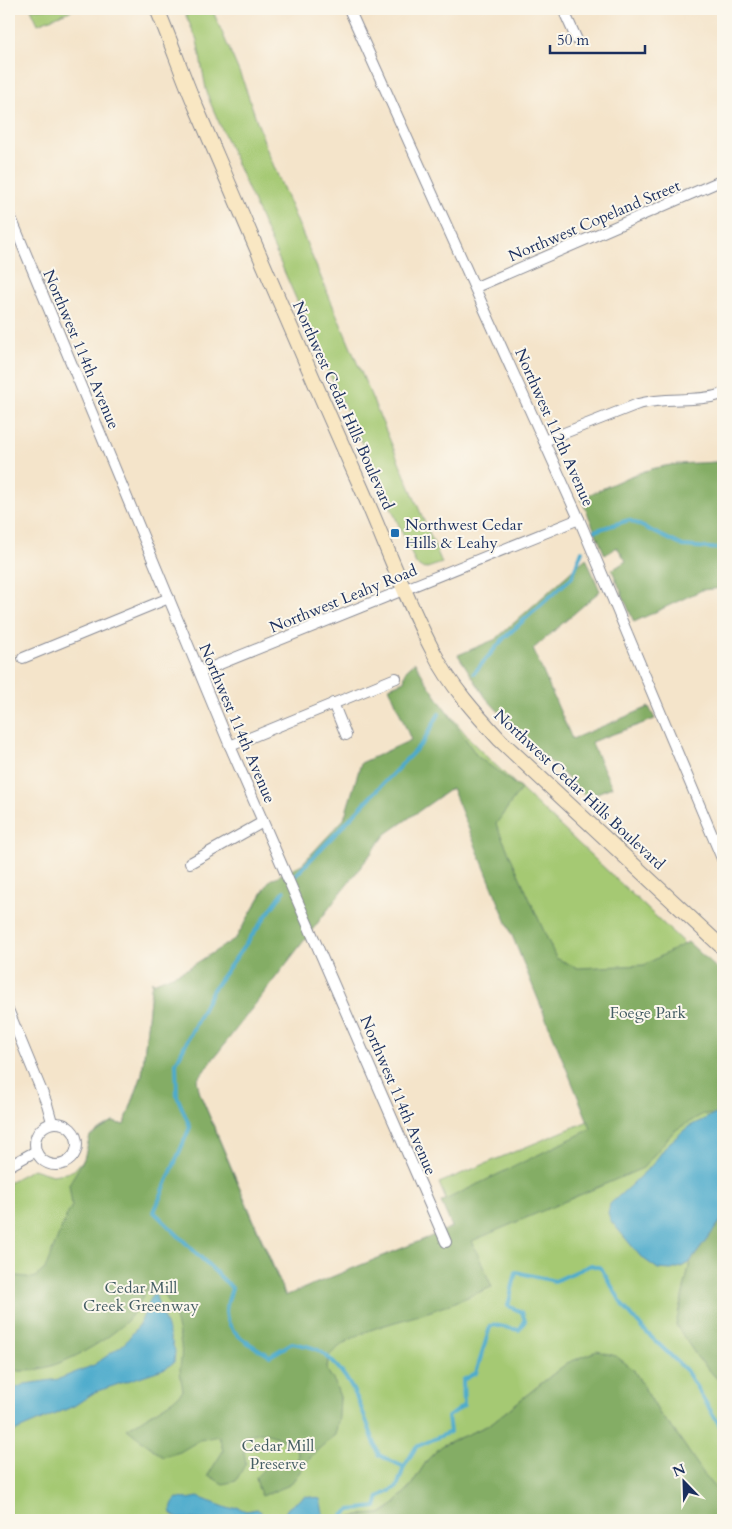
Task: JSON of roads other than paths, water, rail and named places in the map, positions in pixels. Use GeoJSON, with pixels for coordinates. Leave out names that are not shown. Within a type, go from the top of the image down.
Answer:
{"type":"FeatureCollection","features":[{"type":"Feature","properties":{"kind":"main road","name":"Northwest Cedar Hills Boulevard"},"geometry":{"type":"LineString","coordinates":[[157,9],[193,102],[362,488],[404,590],[434,654],[449,678],[480,719],[500,740],[723,948]]}},
{"type":"Feature","properties":{"kind":"street","name":"Northwest 112th Avenue"},"geometry":{"type":"LineString","coordinates":[[349,9],[579,519],[719,839],[723,861]]}},
{"type":"Feature","properties":{"kind":"street"},"geometry":{"type":"LineString","coordinates":[[563,9],[577,40]]}},
{"type":"Feature","properties":{"kind":"street","name":"Northwest Copeland Street"},"geometry":{"type":"LineString","coordinates":[[476,287],[723,180]]}},
{"type":"Feature","properties":{"kind":"street","name":"Northwest 114th Avenue"},"geometry":{"type":"LineString","coordinates":[[9,213],[230,746],[446,1242]]}},
{"type":"Feature","properties":{"kind":"street"},"geometry":{"type":"LineString","coordinates":[[544,441],[652,400],[697,400],[723,394]]}},
{"type":"Feature","properties":{"kind":"street","name":"Northwest Leahy Road"},"geometry":{"type":"LineString","coordinates":[[200,672],[579,519]]}},
{"type":"Feature","properties":{"kind":"street"},"geometry":{"type":"LineString","coordinates":[[23,658],[169,598]]}},
{"type":"Feature","properties":{"kind":"street"},"geometry":{"type":"LineString","coordinates":[[230,746],[396,678]]}},
{"type":"Feature","properties":{"kind":"street"},"geometry":{"type":"LineString","coordinates":[[333,704],[346,735]]}},
{"type":"Feature","properties":{"kind":"street"},"geometry":{"type":"LineString","coordinates":[[190,863],[263,822]]}},
{"type":"Feature","properties":{"kind":"street"},"geometry":{"type":"LineString","coordinates":[[9,1012],[47,1104],[52,1122]]}},
{"type":"Feature","properties":{"kind":"street"},"geometry":{"type":"LineString","coordinates":[[52,1122],[68,1125],[75,1133],[78,1144],[75,1154],[68,1162],[57,1165],[47,1163],[38,1156],[34,1146],[36,1136],[42,1127],[52,1122]]}},
{"type":"Feature","properties":{"kind":"street"},"geometry":{"type":"LineString","coordinates":[[9,1166],[36,1151]]}},
{"type":"Feature","properties":{"kind":"water"},"geometry":{"type":"Polygon","coordinates":[[[723,1113],[723,1218],[690,1262],[671,1270],[658,1269],[641,1257],[611,1221],[608,1213],[610,1204],[653,1164],[667,1145],[688,1127],[713,1115],[723,1113]]]}},
{"type":"Feature","properties":{"kind":"water"},"geometry":{"type":"Polygon","coordinates":[[[154,1291],[175,1351],[174,1362],[166,1368],[95,1392],[74,1406],[9,1434],[9,1391],[25,1384],[59,1379],[94,1365],[124,1344],[140,1324],[154,1291]]]}},
{"type":"Feature","properties":{"kind":"water"},"geometry":{"type":"Polygon","coordinates":[[[306,1496],[320,1499],[323,1512],[322,1519],[268,1520],[269,1518],[282,1516],[288,1508],[306,1496]]]}},
{"type":"Feature","properties":{"kind":"water"},"geometry":{"type":"Polygon","coordinates":[[[198,1497],[230,1509],[237,1507],[246,1511],[257,1509],[261,1514],[260,1520],[177,1518],[172,1514],[172,1505],[177,1498],[188,1499],[198,1497]]]}},
{"type":"Feature","properties":{"kind":"waterway"},"geometry":{"type":"LineString","coordinates":[[591,532],[629,520],[683,546],[723,549]]}},
{"type":"Feature","properties":{"kind":"waterway"},"geometry":{"type":"LineString","coordinates":[[474,673],[504,638],[572,577],[582,551]]}},
{"type":"Feature","properties":{"kind":"waterway"},"geometry":{"type":"LineString","coordinates":[[295,876],[423,742],[439,714]]}},
{"type":"Feature","properties":{"kind":"waterway"},"geometry":{"type":"LineString","coordinates":[[284,891],[212,991],[176,1063],[177,1096],[190,1127],[154,1212],[232,1288],[226,1312],[231,1327],[236,1333],[249,1344],[270,1356],[292,1343],[311,1347],[321,1352],[342,1372],[350,1385],[363,1412],[379,1455],[404,1467]]}},
{"type":"Feature","properties":{"kind":"waterway"},"geometry":{"type":"LineString","coordinates":[[337,1520],[350,1510],[376,1507],[379,1497],[397,1487],[404,1467],[416,1447],[450,1432],[448,1417],[464,1405],[463,1380],[476,1373],[490,1327],[494,1325],[519,1330],[525,1321],[522,1312],[508,1306],[516,1272],[555,1281],[591,1265],[601,1268],[624,1307],[647,1333],[686,1370],[723,1431]]}},
{"type":"Feature","properties":{"kind":"place","name":"Northwest Cedar Hills & Leahy"},"geometry":{"type":"Point","coordinates":[395,533]}},
{"type":"Feature","properties":{"kind":"park label","name":"Foege Park"},"geometry":{"type":"Point","coordinates":[648,1012]}},
{"type":"Feature","properties":{"kind":"park label","name":"Cedar Mill Creek Greenway"},"geometry":{"type":"Point","coordinates":[141,1296]}},
{"type":"Feature","properties":{"kind":"park label","name":"Cedar Mill Preserve"},"geometry":{"type":"Point","coordinates":[278,1454]}}]}
